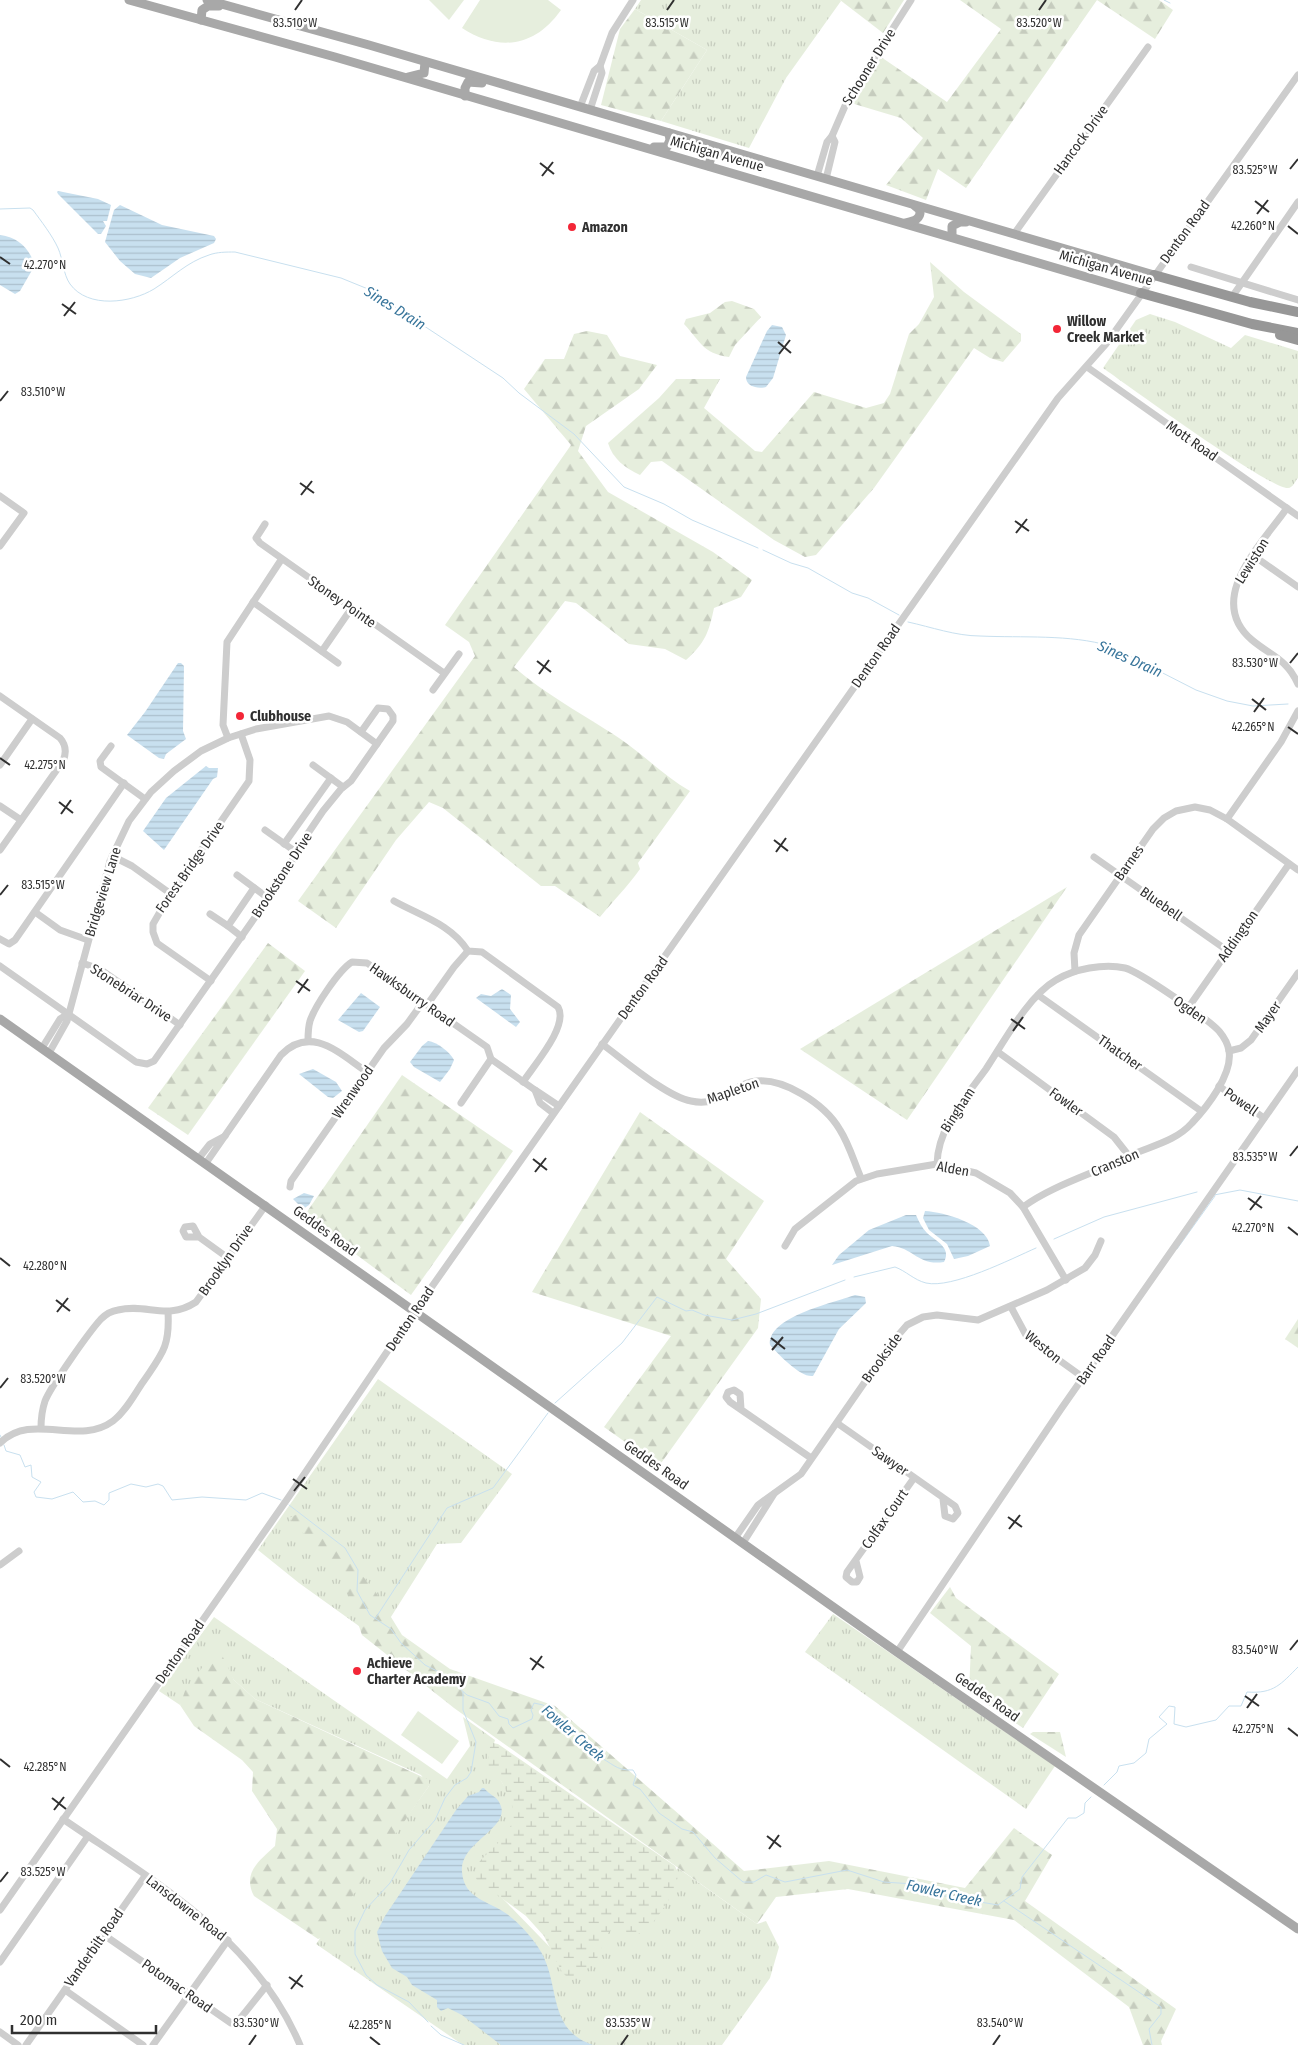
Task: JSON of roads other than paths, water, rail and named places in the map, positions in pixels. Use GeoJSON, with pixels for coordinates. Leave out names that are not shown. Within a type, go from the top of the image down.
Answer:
{"type":"FeatureCollection","features":[{"type":"Feature","properties":{"kind":"highway","name":"Michigan Avenue"},"geometry":{"type":"LineString","coordinates":[[1154,275],[1232,298],[1298,312]]}},
{"type":"Feature","properties":{"kind":"highway","name":"Michigan Avenue"},"geometry":{"type":"LineString","coordinates":[[1141,293],[1252,324],[1298,333]]}},
{"type":"Feature","properties":{"kind":"highway"},"geometry":{"type":"LineString","coordinates":[[1252,324],[1298,340]]}},
{"type":"Feature","properties":{"kind":"main road","name":"Michigan Avenue"},"geometry":{"type":"LineString","coordinates":[[129,0],[709,166],[1141,293]]}},
{"type":"Feature","properties":{"kind":"main road","name":"Michigan Avenue"},"geometry":{"type":"LineString","coordinates":[[207,0],[1154,275]]}},
{"type":"Feature","properties":{"kind":"main road"},"geometry":{"type":"LineString","coordinates":[[201,20],[202,10],[208,6],[234,8]]}},
{"type":"Feature","properties":{"kind":"main road"},"geometry":{"type":"LineString","coordinates":[[403,78],[423,74],[426,69],[425,62]]}},
{"type":"Feature","properties":{"kind":"main road"},"geometry":{"type":"LineString","coordinates":[[465,96],[466,85],[472,81],[510,87]]}},
{"type":"Feature","properties":{"kind":"main road"},"geometry":{"type":"LineString","coordinates":[[646,148],[667,147],[669,133]]}},
{"type":"Feature","properties":{"kind":"main road"},"geometry":{"type":"LineString","coordinates":[[709,166],[709,161],[715,154],[744,155]]}},
{"type":"Feature","properties":{"kind":"main road"},"geometry":{"type":"LineString","coordinates":[[902,223],[915,221],[919,217],[920,210],[915,206]]}},
{"type":"Feature","properties":{"kind":"main road"},"geometry":{"type":"LineString","coordinates":[[952,237],[950,230],[955,223],[981,224]]}},
{"type":"Feature","properties":{"kind":"main road","name":"Geddes Road"},"geometry":{"type":"LineString","coordinates":[[0,1019],[203,1160],[414,1312],[897,1652],[1298,1929]]}},
{"type":"Feature","properties":{"kind":"street"},"geometry":{"type":"LineString","coordinates":[[580,107],[594,71],[600,66],[612,33],[633,0]]}},
{"type":"Feature","properties":{"kind":"street","name":"Schooner Drive"},"geometry":{"type":"LineString","coordinates":[[817,176],[827,142],[832,136],[848,99],[911,0]]}},
{"type":"Feature","properties":{"kind":"street","name":"Hancock Drive"},"geometry":{"type":"LineString","coordinates":[[1014,234],[1148,47]]}},
{"type":"Feature","properties":{"kind":"street"},"geometry":{"type":"LineString","coordinates":[[590,110],[602,73],[600,66]]}},
{"type":"Feature","properties":{"kind":"street","name":"Denton Road"},"geometry":{"type":"LineString","coordinates":[[0,1910],[288,1498],[414,1312],[553,1113],[1058,398],[1106,344],[1298,75]]}},
{"type":"Feature","properties":{"kind":"street","name":"Schooner Drive"},"geometry":{"type":"LineString","coordinates":[[826,179],[835,142],[832,136]]}},
{"type":"Feature","properties":{"kind":"street"},"geometry":{"type":"LineString","coordinates":[[1232,298],[1240,283],[1298,202]]}},
{"type":"Feature","properties":{"kind":"street"},"geometry":{"type":"LineString","coordinates":[[1191,267],[1298,300]]}},
{"type":"Feature","properties":{"kind":"street","name":"Mott Road"},"geometry":{"type":"LineString","coordinates":[[1087,367],[1298,516]]}},
{"type":"Feature","properties":{"kind":"street"},"geometry":{"type":"LineString","coordinates":[[0,496],[24,513],[0,546]]}},
{"type":"Feature","properties":{"kind":"street","name":"Lewiston"},"geometry":{"type":"LineString","coordinates":[[1287,508],[1244,569],[1234,592],[1235,616],[1242,629],[1252,640],[1278,657],[1293,673],[1298,684]]}},
{"type":"Feature","properties":{"kind":"street","name":"Stoney Pointe"},"geometry":{"type":"LineString","coordinates":[[265,524],[256,538],[260,544],[444,673]]}},
{"type":"Feature","properties":{"kind":"street"},"geometry":{"type":"LineString","coordinates":[[1254,556],[1298,587]]}},
{"type":"Feature","properties":{"kind":"street"},"geometry":{"type":"LineString","coordinates":[[228,738],[223,725],[225,649],[230,634],[281,560]]}},
{"type":"Feature","properties":{"kind":"street"},"geometry":{"type":"LineString","coordinates":[[253,602],[338,663]]}},
{"type":"Feature","properties":{"kind":"street"},"geometry":{"type":"LineString","coordinates":[[322,651],[351,609]]}},
{"type":"Feature","properties":{"kind":"street"},"geometry":{"type":"LineString","coordinates":[[433,690],[459,654]]}},
{"type":"Feature","properties":{"kind":"street"},"geometry":{"type":"LineString","coordinates":[[0,696],[60,738],[64,744],[65,756],[0,850]]}},
{"type":"Feature","properties":{"kind":"street","name":"Brookstone Drive"},"geometry":{"type":"LineString","coordinates":[[68,1014],[136,1062],[146,1064],[154,1061],[289,869],[296,852],[332,799],[351,780],[393,721],[393,716],[388,709],[378,708],[361,732]]}},
{"type":"Feature","properties":{"kind":"street"},"geometry":{"type":"LineString","coordinates":[[1227,818],[1281,742],[1298,711]]}},
{"type":"Feature","properties":{"kind":"street","name":"Bridgeview Lane"},"geometry":{"type":"LineString","coordinates":[[45,1051],[60,1019],[68,1014],[112,856],[126,825],[145,799],[174,771],[201,751],[228,738],[321,716],[338,718],[377,744]]}},
{"type":"Feature","properties":{"kind":"street"},"geometry":{"type":"LineString","coordinates":[[0,765],[32,719]]}},
{"type":"Feature","properties":{"kind":"street","name":"Forest Bridge Drive"},"geometry":{"type":"LineString","coordinates":[[211,981],[162,946],[154,936],[154,920],[249,781],[250,760],[241,734]]}},
{"type":"Feature","properties":{"kind":"street"},"geometry":{"type":"LineString","coordinates":[[111,746],[100,764],[145,799]]}},
{"type":"Feature","properties":{"kind":"street"},"geometry":{"type":"LineString","coordinates":[[312,765],[343,787]]}},
{"type":"Feature","properties":{"kind":"street"},"geometry":{"type":"LineString","coordinates":[[284,844],[331,778]]}},
{"type":"Feature","properties":{"kind":"street"},"geometry":{"type":"LineString","coordinates":[[0,939],[8,944],[14,942],[124,784]]}},
{"type":"Feature","properties":{"kind":"street"},"geometry":{"type":"LineString","coordinates":[[0,806],[21,820]]}},
{"type":"Feature","properties":{"kind":"street","name":"Barnes"},"geometry":{"type":"LineString","coordinates":[[1075,971],[1074,953],[1077,939],[1158,823],[1172,812],[1202,807],[1227,818],[1298,870]]}},
{"type":"Feature","properties":{"kind":"street"},"geometry":{"type":"LineString","coordinates":[[265,830],[296,852]]}},
{"type":"Feature","properties":{"kind":"street"},"geometry":{"type":"LineString","coordinates":[[112,856],[127,863],[171,894]]}},
{"type":"Feature","properties":{"kind":"street","name":"Bluebell"},"geometry":{"type":"LineString","coordinates":[[1094,857],[1228,951]]}},
{"type":"Feature","properties":{"kind":"street","name":"Addington"},"geometry":{"type":"LineString","coordinates":[[1188,1008],[1289,864]]}},
{"type":"Feature","properties":{"kind":"street"},"geometry":{"type":"LineString","coordinates":[[237,875],[268,898]]}},
{"type":"Feature","properties":{"kind":"street"},"geometry":{"type":"LineString","coordinates":[[228,926],[254,888]]}},
{"type":"Feature","properties":{"kind":"street"},"geometry":{"type":"LineString","coordinates":[[394,902],[450,929],[461,939],[468,950],[482,952],[555,1003],[560,1010],[561,1021],[558,1029],[523,1082]]}},
{"type":"Feature","properties":{"kind":"street"},"geometry":{"type":"LineString","coordinates":[[35,912],[60,930],[88,940]]}},
{"type":"Feature","properties":{"kind":"street"},"geometry":{"type":"LineString","coordinates":[[210,914],[242,936]]}},
{"type":"Feature","properties":{"kind":"street","name":"Wrenwood"},"geometry":{"type":"LineString","coordinates":[[290,1187],[291,1181],[384,1048],[425,1004],[468,950]]}},
{"type":"Feature","properties":{"kind":"street","name":"Hawksburry Road"},"geometry":{"type":"LineString","coordinates":[[308,1041],[308,1027],[314,1013],[343,970],[352,962],[363,962],[487,1047],[491,1060],[559,1106]]}},
{"type":"Feature","properties":{"kind":"street","name":"Stonebriar Drive"},"geometry":{"type":"LineString","coordinates":[[82,963],[100,969],[180,1025]]}},
{"type":"Feature","properties":{"kind":"street"},"geometry":{"type":"LineString","coordinates":[[0,966],[68,1014]]}},
{"type":"Feature","properties":{"kind":"street","name":"Ogden"},"geometry":{"type":"LineString","coordinates":[[1038,995],[1054,981],[1075,971],[1113,966],[1126,968],[1145,978],[1218,1031],[1229,1051]]}},
{"type":"Feature","properties":{"kind":"street","name":"Mayer"},"geometry":{"type":"LineString","coordinates":[[1229,1051],[1241,1048],[1251,1040],[1298,972]]}},
{"type":"Feature","properties":{"kind":"street","name":"Bingham"},"geometry":{"type":"LineString","coordinates":[[937,1164],[939,1143],[944,1129],[1038,995]]}},
{"type":"Feature","properties":{"kind":"street","name":"Thatcher"},"geometry":{"type":"LineString","coordinates":[[1038,995],[1201,1111]]}},
{"type":"Feature","properties":{"kind":"street"},"geometry":{"type":"LineString","coordinates":[[203,1160],[210,1144],[225,1136],[282,1055],[293,1046],[308,1041],[328,1045],[367,1072]]}},
{"type":"Feature","properties":{"kind":"street","name":"Mapleton"},"geometry":{"type":"LineString","coordinates":[[602,1044],[672,1094],[692,1101],[716,1100],[750,1082],[768,1081],[784,1084],[824,1111],[835,1123],[861,1178]]}},
{"type":"Feature","properties":{"kind":"street"},"geometry":{"type":"LineString","coordinates":[[1201,1111],[1219,1086],[1229,1067],[1229,1051]]}},
{"type":"Feature","properties":{"kind":"street","name":"Fowler"},"geometry":{"type":"LineString","coordinates":[[998,1052],[1114,1137],[1129,1156]]}},
{"type":"Feature","properties":{"kind":"street"},"geometry":{"type":"LineString","coordinates":[[461,1103],[491,1060]]}},
{"type":"Feature","properties":{"kind":"street","name":"Barr Road"},"geometry":{"type":"LineString","coordinates":[[897,1652],[1298,1070]]}},
{"type":"Feature","properties":{"kind":"street","name":"Powell"},"geometry":{"type":"LineString","coordinates":[[1219,1086],[1264,1118]]}},
{"type":"Feature","properties":{"kind":"street","name":"Hawksburry Road"},"geometry":{"type":"LineString","coordinates":[[535,1090],[540,1103],[553,1113]]}},
{"type":"Feature","properties":{"kind":"street","name":"Cranston"},"geometry":{"type":"LineString","coordinates":[[1024,1207],[1064,1184],[1103,1169],[1178,1134],[1201,1111]]}},
{"type":"Feature","properties":{"kind":"street","name":"Alden"},"geometry":{"type":"LineString","coordinates":[[785,1246],[795,1229],[841,1191],[861,1178],[910,1167],[937,1164],[966,1170],[991,1180],[1010,1193],[1024,1207],[1066,1280]]}},
{"type":"Feature","properties":{"kind":"street","name":"Brooklyn Drive"},"geometry":{"type":"LineString","coordinates":[[41,1428],[42,1412],[47,1396],[106,1315],[125,1308],[168,1312],[185,1308],[196,1302],[266,1205]]}},
{"type":"Feature","properties":{"kind":"street"},"geometry":{"type":"LineString","coordinates":[[199,1237],[228,1258]]}},
{"type":"Feature","properties":{"kind":"street","name":"Brookside"},"geometry":{"type":"LineString","coordinates":[[739,1540],[758,1505],[797,1478],[894,1340],[907,1325],[916,1320],[937,1315],[978,1320],[1011,1307],[1066,1280],[1085,1268],[1095,1255],[1101,1242]]}},
{"type":"Feature","properties":{"kind":"street","name":"Weston"},"geometry":{"type":"LineString","coordinates":[[1011,1307],[1027,1337],[1084,1378]]}},
{"type":"Feature","properties":{"kind":"street"},"geometry":{"type":"LineString","coordinates":[[3,1440],[22,1430],[41,1428],[91,1431],[114,1420],[163,1352],[169,1336],[168,1312]]}},
{"type":"Feature","properties":{"kind":"street"},"geometry":{"type":"LineString","coordinates":[[741,1409],[811,1458]]}},
{"type":"Feature","properties":{"kind":"street","name":"Sawyer"},"geometry":{"type":"LineString","coordinates":[[836,1423],[944,1499]]}},
{"type":"Feature","properties":{"kind":"street","name":"Colfax Court"},"geometry":{"type":"LineString","coordinates":[[856,1561],[914,1478]]}},
{"type":"Feature","properties":{"kind":"street"},"geometry":{"type":"LineString","coordinates":[[0,1565],[19,1551]]}},
{"type":"Feature","properties":{"kind":"street","name":"Lansdowne Road"},"geometry":{"type":"LineString","coordinates":[[64,1819],[205,1919],[228,1940],[266,1985],[284,2012],[300,2045]]}},
{"type":"Feature","properties":{"kind":"street"},"geometry":{"type":"LineString","coordinates":[[0,1962],[88,1836]]}},
{"type":"Feature","properties":{"kind":"street","name":"Vanderbilt Road"},"geometry":{"type":"LineString","coordinates":[[26,2045],[145,1876]]}},
{"type":"Feature","properties":{"kind":"street","name":"Potomac Road"},"geometry":{"type":"LineString","coordinates":[[104,1934],[234,2023],[266,1985]]}},
{"type":"Feature","properties":{"kind":"street"},"geometry":{"type":"LineString","coordinates":[[154,2045],[228,1940]]}},
{"type":"Feature","properties":{"kind":"street"},"geometry":{"type":"LineString","coordinates":[[65,1990],[143,2045]]}},
{"type":"Feature","properties":{"kind":"street"},"geometry":{"type":"LineString","coordinates":[[0,2032],[18,2045]]}},
{"type":"Feature","properties":{"kind":"water"},"geometry":{"type":"Polygon","coordinates":[[[58,191],[98,199],[111,205],[107,221],[103,221],[106,226],[101,234],[98,234],[58,194],[58,191]]]}},
{"type":"Feature","properties":{"kind":"water"},"geometry":{"type":"Polygon","coordinates":[[[120,205],[162,225],[214,236],[216,239],[214,243],[180,258],[151,278],[135,274],[120,261],[105,242],[114,210],[120,205]]]}},
{"type":"Feature","properties":{"kind":"water"},"geometry":{"type":"Polygon","coordinates":[[[0,235],[12,238],[22,244],[35,265],[20,291],[15,294],[0,285],[0,235]]]}},
{"type":"Feature","properties":{"kind":"water"},"geometry":{"type":"Polygon","coordinates":[[[772,325],[782,327],[786,335],[773,378],[766,387],[759,388],[750,385],[746,377],[767,331],[772,325]]]}},
{"type":"Feature","properties":{"kind":"water"},"geometry":{"type":"Polygon","coordinates":[[[178,663],[184,666],[183,731],[186,739],[166,754],[164,759],[159,758],[127,735],[178,663]]]}},
{"type":"Feature","properties":{"kind":"water"},"geometry":{"type":"Polygon","coordinates":[[[206,766],[218,768],[217,777],[213,779],[164,850],[143,831],[166,798],[206,766]]]}},
{"type":"Feature","properties":{"kind":"water"},"geometry":{"type":"Polygon","coordinates":[[[502,989],[511,995],[510,1009],[520,1022],[516,1027],[476,998],[481,994],[491,996],[502,989]]]}},
{"type":"Feature","properties":{"kind":"water"},"geometry":{"type":"Polygon","coordinates":[[[361,993],[380,1007],[363,1031],[359,1032],[338,1020],[361,993]]]}},
{"type":"Feature","properties":{"kind":"water"},"geometry":{"type":"Polygon","coordinates":[[[428,1041],[443,1048],[454,1060],[440,1082],[414,1067],[410,1062],[428,1041]]]}},
{"type":"Feature","properties":{"kind":"water"},"geometry":{"type":"Polygon","coordinates":[[[313,1069],[336,1082],[342,1091],[333,1098],[328,1097],[299,1074],[313,1069]]]}},
{"type":"Feature","properties":{"kind":"water"},"geometry":{"type":"Polygon","coordinates":[[[304,1193],[314,1196],[309,1205],[303,1209],[293,1199],[304,1193]]]}},
{"type":"Feature","properties":{"kind":"water"},"geometry":{"type":"Polygon","coordinates":[[[925,1211],[943,1214],[964,1221],[981,1231],[987,1238],[990,1246],[968,1256],[954,1259],[947,1244],[929,1230],[923,1218],[925,1211]]]}},
{"type":"Feature","properties":{"kind":"water"},"geometry":{"type":"Polygon","coordinates":[[[906,1215],[916,1215],[925,1231],[942,1245],[946,1253],[944,1262],[935,1263],[928,1261],[899,1247],[892,1246],[832,1265],[839,1255],[869,1230],[906,1215]]]}},
{"type":"Feature","properties":{"kind":"water"},"geometry":{"type":"Polygon","coordinates":[[[855,1295],[865,1297],[866,1303],[839,1329],[813,1376],[808,1376],[796,1369],[770,1345],[772,1335],[779,1326],[790,1319],[803,1312],[855,1295]]]}},
{"type":"Feature","properties":{"kind":"water"},"geometry":{"type":"Polygon","coordinates":[[[482,1788],[497,1799],[502,1813],[499,1821],[468,1852],[463,1861],[462,1872],[467,1888],[478,1898],[507,1914],[531,1938],[545,1961],[561,2016],[568,2028],[578,2038],[593,2045],[501,2045],[462,2015],[448,2008],[441,2011],[437,2007],[437,2000],[412,1985],[407,1977],[392,1968],[382,1951],[377,1932],[385,1916],[456,1810],[468,1796],[479,1792],[482,1788]]]}},
{"type":"Feature","properties":{"kind":"waterway"},"geometry":{"type":"LineString","coordinates":[[1164,0],[1170,3]]}},
{"type":"Feature","properties":{"kind":"waterway","name":"Sines Drain"},"geometry":{"type":"LineString","coordinates":[[0,209],[30,208],[33,210],[50,233],[58,248],[70,284],[78,292],[98,300],[122,300],[145,294],[201,258],[225,252],[235,252],[341,278],[368,289],[503,378],[519,393],[574,434],[624,487],[664,504],[692,520],[758,548]]}},
{"type":"Feature","properties":{"kind":"waterway","name":"Sines Drain"},"geometry":{"type":"LineString","coordinates":[[763,550],[791,563],[808,568],[852,593],[868,598],[899,615]]}},
{"type":"Feature","properties":{"kind":"waterway","name":"Sines Drain"},"geometry":{"type":"LineString","coordinates":[[908,622],[971,636],[1046,637],[1095,642],[1110,646],[1196,690],[1227,701],[1253,706],[1288,704]]}},
{"type":"Feature","properties":{"kind":"waterway"},"geometry":{"type":"LineString","coordinates":[[1214,1195],[1240,1190],[1298,1201]]}},
{"type":"Feature","properties":{"kind":"waterway"},"geometry":{"type":"LineString","coordinates":[[1054,1239],[1104,1217],[1197,1192]]}},
{"type":"Feature","properties":{"kind":"waterway"},"geometry":{"type":"LineString","coordinates":[[1177,1249],[1215,1196]]}},
{"type":"Feature","properties":{"kind":"waterway"},"geometry":{"type":"LineString","coordinates":[[854,1277],[895,1267],[926,1283],[951,1282],[981,1272],[1036,1248]]}},
{"type":"Feature","properties":{"kind":"waterway"},"geometry":{"type":"LineString","coordinates":[[555,1403],[622,1343],[657,1297],[686,1311],[692,1310],[704,1315],[732,1320],[756,1314],[845,1280]]}},
{"type":"Feature","properties":{"kind":"waterway"},"geometry":{"type":"LineString","coordinates":[[375,1619],[447,1508],[493,1488],[548,1413]]}},
{"type":"Feature","properties":{"kind":"waterway","name":"Fowler Creek"},"geometry":{"type":"LineString","coordinates":[[0,1435],[2,1439]]}},
{"type":"Feature","properties":{"kind":"waterway","name":"Fowler Creek"},"geometry":{"type":"LineString","coordinates":[[4,1445],[6,1451],[20,1455],[25,1467],[31,1465],[32,1477],[41,1482],[34,1492],[36,1497],[52,1499],[73,1492],[83,1502],[95,1501],[104,1505],[109,1500],[109,1493],[131,1484],[146,1487],[158,1484],[163,1486],[172,1500],[202,1497],[246,1500],[262,1493],[281,1500]]}},
{"type":"Feature","properties":{"kind":"waterway","name":"Fowler Creek"},"geometry":{"type":"LineString","coordinates":[[289,1505],[345,1548],[358,1570],[357,1591],[370,1615],[391,1629],[401,1643],[425,1665],[443,1674],[467,1695],[489,1703],[499,1716],[508,1719],[509,1724],[513,1728],[532,1719],[531,1710],[534,1703],[543,1705],[570,1730],[592,1746],[597,1756],[618,1768],[633,1770],[636,1775],[633,1785],[640,1789],[659,1813],[682,1829],[693,1832],[715,1858],[743,1882],[754,1882],[766,1875],[785,1882],[847,1870],[884,1882],[913,1884],[927,1893],[998,1905],[1020,1889],[1022,1877],[1068,1818],[1076,1818],[1084,1813],[1085,1803],[1091,1797]]}},
{"type":"Feature","properties":{"kind":"waterway","name":"Fowler Creek"},"geometry":{"type":"LineString","coordinates":[[1104,1785],[1117,1772],[1119,1766],[1134,1763],[1146,1753],[1149,1739],[1167,1724],[1159,1717],[1169,1706],[1175,1707],[1174,1724],[1186,1727],[1216,1720],[1229,1706],[1241,1706],[1247,1692],[1264,1691],[1276,1687],[1298,1667]]}},
{"type":"Feature","properties":{"kind":"waterway"},"geometry":{"type":"LineString","coordinates":[[428,2022],[409,2002],[377,1985],[366,1975],[355,1954],[355,1931],[365,1910],[390,1883],[409,1850],[435,1820],[445,1798],[455,1785],[467,1778],[471,1772],[476,1742],[463,1710],[463,1692]]}},
{"type":"Feature","properties":{"kind":"waterway"},"geometry":{"type":"LineString","coordinates":[[1004,1901],[1161,2007],[1161,2014],[1149,2029],[1152,2045]]}},
{"type":"Feature","properties":{"kind":"waterway"},"geometry":{"type":"LineString","coordinates":[[431,2026],[441,2035],[464,2045]]}},
{"type":"Feature","properties":{"kind":"place","name":"Amazon"},"geometry":{"type":"Point","coordinates":[572,227]}},
{"type":"Feature","properties":{"kind":"place","name":"Willow Creek Market"},"geometry":{"type":"Point","coordinates":[1057,329]}},
{"type":"Feature","properties":{"kind":"place","name":"Clubhouse"},"geometry":{"type":"Point","coordinates":[240,716]}},
{"type":"Feature","properties":{"kind":"place","name":"Achieve Charter Academy"},"geometry":{"type":"Point","coordinates":[357,1671]}}]}
